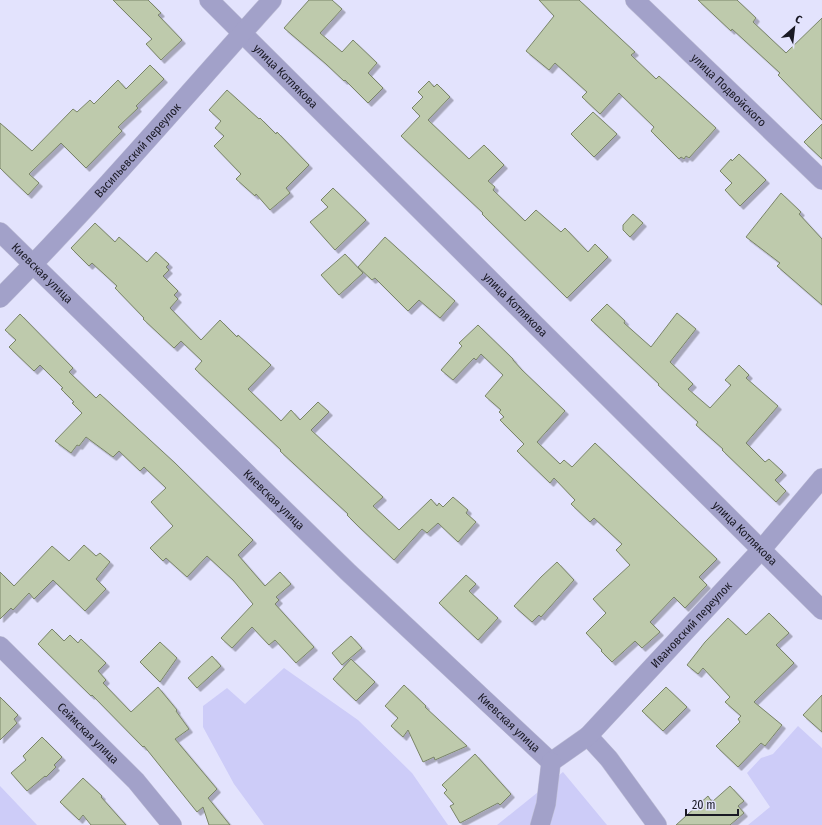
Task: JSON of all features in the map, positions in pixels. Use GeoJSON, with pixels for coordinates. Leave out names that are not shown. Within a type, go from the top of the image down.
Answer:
{"type":"FeatureCollection","features":[{"type":"Feature","properties":{"kind":"street","name":"улица Котлякова"},"geometry":{"type":"LineString","coordinates":[[209,0],[243,32],[822,610]]}},
{"type":"Feature","properties":{"kind":"street","name":"Васильевский переулок"},"geometry":{"type":"LineString","coordinates":[[0,298],[33,265],[163,123],[272,0]]}},
{"type":"Feature","properties":{"kind":"street","name":"улица Подвойского"},"geometry":{"type":"LineString","coordinates":[[635,0],[822,180]]}},
{"type":"Feature","properties":{"kind":"street","name":"Киевская улица"},"geometry":{"type":"LineString","coordinates":[[0,232],[348,572],[551,762]]}},
{"type":"Feature","properties":{"kind":"street","name":"Ивановский переулок"},"geometry":{"type":"LineString","coordinates":[[551,762],[588,736],[761,550],[822,478]]}},
{"type":"Feature","properties":{"kind":"street","name":"Сеймская улица"},"geometry":{"type":"LineString","coordinates":[[0,646],[136,781],[172,825]]}},
{"type":"Feature","properties":{"kind":"street"},"geometry":{"type":"LineString","coordinates":[[588,736],[609,759],[657,825]]}},
{"type":"Feature","properties":{"kind":"street"},"geometry":{"type":"LineString","coordinates":[[540,825],[546,804],[551,762]]}},
{"type":"Feature","properties":{"kind":"shaded area"},"geometry":{"type":"Polygon","coordinates":[[[284,668],[358,720],[412,773],[448,825],[264,825],[234,784],[203,727],[203,706],[227,688],[245,704],[284,668]]]}},
{"type":"Feature","properties":{"kind":"shaded area"},"geometry":{"type":"Polygon","coordinates":[[[798,726],[822,748],[822,825],[748,825],[770,807],[747,773],[761,758],[773,754],[798,726]]]}},
{"type":"Feature","properties":{"kind":"shaded area"},"geometry":{"type":"Polygon","coordinates":[[[563,772],[607,825],[497,825],[563,772]]]}},
{"type":"Feature","properties":{"kind":"shaded area"},"geometry":{"type":"Polygon","coordinates":[[[0,786],[37,825],[0,825],[0,786]]]}},
{"type":"Feature","properties":{"kind":"building"},"geometry":{"type":"Polygon","coordinates":[[[113,0],[148,0],[161,13],[158,15],[182,40],[161,60],[146,44],[152,39],[113,0]]]}},
{"type":"Feature","properties":{"kind":"building"},"geometry":{"type":"Polygon","coordinates":[[[309,0],[332,0],[342,9],[320,33],[342,52],[353,40],[377,63],[368,73],[383,88],[368,103],[345,80],[344,81],[284,28],[309,0]]]}},
{"type":"Feature","properties":{"kind":"building"},"geometry":{"type":"Polygon","coordinates":[[[539,0],[579,0],[635,52],[631,55],[656,79],[659,76],[716,128],[689,158],[686,156],[684,159],[681,157],[679,159],[651,131],[654,127],[619,93],[600,114],[582,97],[587,92],[555,63],[549,70],[526,51],[554,16],[539,0]]]}},
{"type":"Feature","properties":{"kind":"building"},"geometry":{"type":"Polygon","coordinates":[[[698,0],[737,0],[756,18],[753,22],[786,53],[822,18],[822,120],[778,75],[780,73],[732,29],[731,31],[698,0]]]}},
{"type":"Feature","properties":{"kind":"building"},"geometry":{"type":"Polygon","coordinates":[[[150,65],[164,79],[136,106],[138,108],[118,127],[122,131],[86,168],[61,143],[29,174],[39,183],[28,195],[0,168],[0,123],[32,151],[73,109],[77,112],[90,100],[94,104],[118,80],[126,89],[150,65]]]}},
{"type":"Feature","properties":{"kind":"building"},"geometry":{"type":"Polygon","coordinates":[[[429,81],[434,87],[437,84],[450,97],[428,120],[469,159],[484,145],[504,165],[488,181],[495,187],[493,190],[525,221],[536,210],[561,232],[565,228],[588,252],[595,244],[608,257],[567,298],[482,214],[483,213],[401,136],[420,116],[412,108],[423,97],[418,92],[429,81]]]}},
{"type":"Feature","properties":{"kind":"building"},"geometry":{"type":"Polygon","coordinates":[[[227,90],[259,119],[260,118],[276,134],[277,132],[309,165],[286,188],[290,193],[270,210],[256,194],[255,196],[236,179],[241,174],[214,146],[224,136],[215,128],[221,121],[209,110],[227,90]]]}},
{"type":"Feature","properties":{"kind":"building"},"geometry":{"type":"Polygon","coordinates":[[[593,112],[617,134],[594,157],[571,134],[593,112]]]}},
{"type":"Feature","properties":{"kind":"building"},"geometry":{"type":"Polygon","coordinates":[[[822,124],[822,159],[804,142],[822,124]]]}},
{"type":"Feature","properties":{"kind":"building"},"geometry":{"type":"Polygon","coordinates":[[[739,154],[766,180],[740,206],[725,190],[732,183],[720,171],[731,159],[732,161],[739,154]]]}},
{"type":"Feature","properties":{"kind":"building"},"geometry":{"type":"Polygon","coordinates":[[[333,188],[366,220],[335,250],[310,222],[328,207],[321,200],[333,188]]]}},
{"type":"Feature","properties":{"kind":"building"},"geometry":{"type":"Polygon","coordinates":[[[781,193],[801,212],[799,214],[822,239],[822,305],[777,266],[780,263],[746,237],[781,193]]]}},
{"type":"Feature","properties":{"kind":"building"},"geometry":{"type":"Polygon","coordinates":[[[633,214],[643,223],[630,237],[623,230],[623,225],[633,214]]]}},
{"type":"Feature","properties":{"kind":"building"},"geometry":{"type":"Polygon","coordinates":[[[95,223],[115,242],[119,237],[147,262],[156,252],[169,264],[166,267],[169,270],[163,276],[178,291],[174,295],[178,299],[170,308],[201,340],[220,320],[237,337],[238,335],[271,365],[248,389],[281,421],[291,410],[300,420],[318,402],[329,412],[311,430],[383,497],[373,506],[399,530],[431,499],[437,506],[439,503],[443,507],[453,497],[468,510],[466,513],[476,522],[458,542],[438,523],[427,533],[422,529],[394,560],[347,515],[348,514],[195,369],[202,361],[181,341],[174,348],[143,319],[144,318],[115,288],[117,286],[92,263],[89,266],[71,248],[95,223]]]}},
{"type":"Feature","properties":{"kind":"building"},"geometry":{"type":"Polygon","coordinates":[[[385,237],[455,301],[440,318],[419,300],[408,311],[375,278],[372,280],[358,267],[385,237]]]}},
{"type":"Feature","properties":{"kind":"building"},"geometry":{"type":"Polygon","coordinates":[[[345,254],[363,273],[339,295],[321,275],[345,254]]]}},
{"type":"Feature","properties":{"kind":"building"},"geometry":{"type":"Polygon","coordinates":[[[607,304],[625,321],[624,323],[651,347],[677,313],[696,329],[670,362],[693,384],[688,389],[710,408],[731,385],[725,380],[739,365],[749,375],[746,378],[778,406],[746,443],[765,462],[769,459],[783,472],[775,480],[786,491],[776,502],[722,450],[723,449],[696,425],[698,422],[591,320],[607,304]]]}},
{"type":"Feature","properties":{"kind":"building"},"geometry":{"type":"Polygon","coordinates":[[[20,314],[73,368],[69,372],[96,398],[100,394],[175,463],[253,540],[238,555],[265,586],[280,572],[291,584],[276,597],[279,600],[275,604],[314,647],[296,663],[275,640],[269,645],[252,627],[232,648],[221,638],[253,604],[233,580],[207,556],[187,577],[166,558],[163,561],[150,548],[173,526],[151,502],[166,488],[144,467],[140,471],[119,451],[113,457],[86,437],[71,453],[55,441],[82,413],[72,403],[74,402],[61,389],[63,388],[40,365],[34,371],[9,347],[16,340],[5,330],[20,314]]]}},
{"type":"Feature","properties":{"kind":"building"},"geometry":{"type":"Polygon","coordinates":[[[478,325],[565,411],[537,442],[560,464],[564,460],[572,467],[595,443],[717,559],[699,577],[707,585],[685,608],[674,597],[650,622],[660,632],[642,648],[635,641],[612,662],[586,633],[606,613],[593,599],[630,565],[616,550],[622,544],[594,518],[590,522],[571,504],[575,500],[554,478],[550,483],[517,451],[524,444],[500,420],[504,417],[499,412],[501,410],[485,396],[503,375],[481,354],[476,360],[474,358],[453,380],[441,370],[462,346],[459,343],[478,325]]]}},
{"type":"Feature","properties":{"kind":"building"},"geometry":{"type":"Polygon","coordinates":[[[84,545],[96,556],[100,553],[110,562],[96,579],[106,589],[85,611],[53,580],[34,599],[29,593],[13,610],[11,608],[0,619],[0,572],[14,586],[52,546],[69,561],[84,545]]]}},
{"type":"Feature","properties":{"kind":"building"},"geometry":{"type":"Polygon","coordinates":[[[557,562],[574,580],[541,617],[539,615],[532,622],[514,606],[557,562]]]}},
{"type":"Feature","properties":{"kind":"building"},"geometry":{"type":"Polygon","coordinates":[[[466,575],[476,584],[469,591],[498,618],[478,640],[439,603],[466,575]]]}},
{"type":"Feature","properties":{"kind":"building"},"geometry":{"type":"Polygon","coordinates":[[[769,613],[789,633],[776,645],[794,663],[754,702],[782,725],[765,746],[761,743],[738,767],[716,746],[740,722],[738,719],[741,716],[725,702],[730,697],[703,668],[698,674],[687,665],[705,642],[728,618],[746,635],[769,613]]]}},
{"type":"Feature","properties":{"kind":"building"},"geometry":{"type":"Polygon","coordinates":[[[52,629],[64,641],[70,635],[78,643],[81,639],[106,663],[98,671],[106,680],[103,683],[131,712],[158,687],[177,710],[176,711],[189,729],[175,739],[217,789],[208,798],[230,825],[209,825],[203,807],[197,812],[144,746],[143,747],[92,695],[91,696],[38,644],[52,629]]]}},
{"type":"Feature","properties":{"kind":"building"},"geometry":{"type":"Polygon","coordinates":[[[351,636],[362,648],[342,665],[332,653],[351,636]]]}},
{"type":"Feature","properties":{"kind":"building"},"geometry":{"type":"Polygon","coordinates":[[[160,642],[177,658],[160,682],[140,662],[160,642]]]}},
{"type":"Feature","properties":{"kind":"building"},"geometry":{"type":"Polygon","coordinates":[[[212,656],[221,666],[197,688],[188,678],[212,656]]]}},
{"type":"Feature","properties":{"kind":"building"},"geometry":{"type":"Polygon","coordinates":[[[351,659],[375,682],[356,701],[333,679],[351,659]]]}},
{"type":"Feature","properties":{"kind":"building"},"geometry":{"type":"Polygon","coordinates":[[[404,685],[467,746],[435,760],[434,757],[423,762],[408,730],[403,737],[391,726],[398,718],[385,706],[404,685]]]}},
{"type":"Feature","properties":{"kind":"building"},"geometry":{"type":"Polygon","coordinates":[[[666,687],[687,707],[663,731],[642,711],[666,687]]]}},
{"type":"Feature","properties":{"kind":"building"},"geometry":{"type":"Polygon","coordinates":[[[822,695],[822,732],[803,715],[822,695]]]}},
{"type":"Feature","properties":{"kind":"building"},"geometry":{"type":"Polygon","coordinates":[[[0,697],[18,715],[14,719],[17,723],[0,740],[0,697]]]}},
{"type":"Feature","properties":{"kind":"building"},"geometry":{"type":"Polygon","coordinates":[[[42,737],[62,757],[54,765],[56,767],[46,777],[45,776],[27,791],[11,773],[26,760],[23,756],[42,737]]]}},
{"type":"Feature","properties":{"kind":"building"},"geometry":{"type":"Polygon","coordinates":[[[475,754],[511,794],[500,805],[498,803],[460,823],[450,806],[454,804],[444,793],[447,790],[442,785],[475,754]]]}},
{"type":"Feature","properties":{"kind":"building"},"geometry":{"type":"Polygon","coordinates":[[[83,778],[102,796],[101,797],[126,825],[91,825],[83,815],[79,820],[60,802],[83,778]]]}},
{"type":"Feature","properties":{"kind":"building"},"geometry":{"type":"Polygon","coordinates":[[[730,786],[744,801],[738,806],[744,813],[730,825],[676,825],[708,796],[712,802],[730,786]]]}}]}
